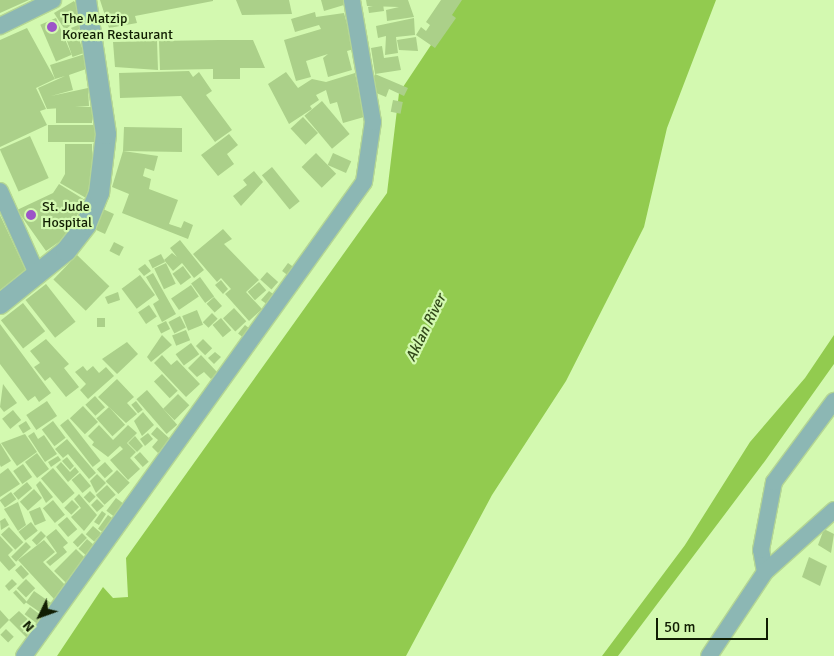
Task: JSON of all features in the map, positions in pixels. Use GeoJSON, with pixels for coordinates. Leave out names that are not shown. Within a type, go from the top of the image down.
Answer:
{"type":"FeatureCollection","features":[{"type":"Feature","properties":{"kind":"street"},"geometry":{"type":"LineString","coordinates":[[0,26],[53,0]]}},
{"type":"Feature","properties":{"kind":"street"},"geometry":{"type":"LineString","coordinates":[[0,304],[38,276],[66,251],[86,225],[105,168],[106,134],[86,0]]}},
{"type":"Feature","properties":{"kind":"street"},"geometry":{"type":"LineString","coordinates":[[24,656],[364,182],[373,122],[352,0]]}},
{"type":"Feature","properties":{"kind":"street"},"geometry":{"type":"LineString","coordinates":[[0,191],[38,276]]}},
{"type":"Feature","properties":{"kind":"street"},"geometry":{"type":"LineString","coordinates":[[765,572],[761,550],[774,482],[834,401]]}},
{"type":"Feature","properties":{"kind":"street"},"geometry":{"type":"LineString","coordinates":[[709,656],[765,572],[834,510]]}},
{"type":"Feature","properties":{"kind":"water","name":"Aklan River"},"geometry":{"type":"Polygon","coordinates":[[[461,0],[716,0],[667,128],[644,227],[566,381],[492,495],[406,656],[57,656],[103,587],[113,598],[128,597],[126,558],[387,193],[399,93],[461,0]]]}},
{"type":"Feature","properties":{"kind":"water"},"geometry":{"type":"Polygon","coordinates":[[[834,335],[834,364],[765,461],[618,656],[602,656],[685,545],[750,442],[805,378],[834,335]]]}},
{"type":"Feature","properties":{"kind":"building"},"geometry":{"type":"Polygon","coordinates":[[[0,0],[29,0],[0,13],[0,0]]]}},
{"type":"Feature","properties":{"kind":"building"},"geometry":{"type":"Polygon","coordinates":[[[100,0],[213,1],[135,16],[137,23],[109,28],[100,0]]]}},
{"type":"Feature","properties":{"kind":"building"},"geometry":{"type":"Polygon","coordinates":[[[236,0],[289,0],[292,14],[242,15],[236,0]]]}},
{"type":"Feature","properties":{"kind":"building"},"geometry":{"type":"Polygon","coordinates":[[[321,0],[343,0],[344,5],[324,11],[321,0]]]}},
{"type":"Feature","properties":{"kind":"building"},"geometry":{"type":"Polygon","coordinates":[[[366,0],[408,0],[414,17],[387,21],[386,10],[399,7],[367,6],[366,0]]]}},
{"type":"Feature","properties":{"kind":"building"},"geometry":{"type":"Polygon","coordinates":[[[441,0],[462,0],[452,15],[456,18],[435,48],[416,35],[421,27],[426,31],[430,25],[426,22],[441,0]]]}},
{"type":"Feature","properties":{"kind":"building"},"geometry":{"type":"Polygon","coordinates":[[[74,1],[83,15],[65,30],[54,13],[74,1]]]}},
{"type":"Feature","properties":{"kind":"building"},"geometry":{"type":"Polygon","coordinates":[[[383,4],[384,11],[369,13],[368,7],[383,4]]]}},
{"type":"Feature","properties":{"kind":"building"},"geometry":{"type":"Polygon","coordinates":[[[315,12],[316,17],[344,13],[354,49],[347,51],[352,70],[328,77],[323,58],[328,54],[306,61],[311,77],[296,81],[284,40],[321,29],[319,25],[295,32],[291,19],[315,12]]]}},
{"type":"Feature","properties":{"kind":"building"},"geometry":{"type":"Polygon","coordinates":[[[56,18],[72,55],[56,61],[40,25],[56,18]]]}},
{"type":"Feature","properties":{"kind":"building"},"geometry":{"type":"Polygon","coordinates":[[[414,18],[415,35],[396,37],[398,53],[385,55],[386,36],[378,38],[376,26],[414,18]]]}},
{"type":"Feature","properties":{"kind":"building"},"geometry":{"type":"Polygon","coordinates":[[[81,24],[84,32],[70,38],[67,29],[81,24]]]}},
{"type":"Feature","properties":{"kind":"building"},"geometry":{"type":"Polygon","coordinates":[[[27,28],[55,79],[36,88],[46,109],[40,111],[47,125],[0,147],[0,40],[27,28]]]}},
{"type":"Feature","properties":{"kind":"building"},"geometry":{"type":"Polygon","coordinates":[[[78,36],[84,53],[73,57],[67,40],[78,36]]]}},
{"type":"Feature","properties":{"kind":"building"},"geometry":{"type":"Polygon","coordinates":[[[416,37],[418,51],[399,50],[397,40],[416,37]]]}},
{"type":"Feature","properties":{"kind":"building"},"geometry":{"type":"Polygon","coordinates":[[[253,40],[265,68],[240,68],[240,79],[213,79],[213,69],[160,70],[159,41],[253,40]]]}},
{"type":"Feature","properties":{"kind":"building"},"geometry":{"type":"Polygon","coordinates":[[[157,41],[158,70],[115,67],[113,42],[157,41]]]}},
{"type":"Feature","properties":{"kind":"building"},"geometry":{"type":"Polygon","coordinates":[[[382,46],[384,58],[398,56],[401,70],[375,74],[371,48],[382,46]]]}},
{"type":"Feature","properties":{"kind":"building"},"geometry":{"type":"Polygon","coordinates":[[[85,54],[89,68],[69,75],[73,90],[51,96],[88,88],[89,106],[47,109],[38,88],[65,76],[55,79],[50,65],[85,54]]]}},
{"type":"Feature","properties":{"kind":"building"},"geometry":{"type":"Polygon","coordinates":[[[189,71],[193,77],[199,72],[212,91],[206,95],[232,130],[215,142],[181,96],[120,98],[119,73],[189,71]]]}},
{"type":"Feature","properties":{"kind":"building"},"geometry":{"type":"Polygon","coordinates":[[[286,72],[298,88],[312,79],[326,82],[355,73],[364,117],[343,123],[337,102],[330,104],[326,90],[316,95],[319,100],[310,106],[312,109],[289,124],[268,84],[286,72]]]}},
{"type":"Feature","properties":{"kind":"building"},"geometry":{"type":"Polygon","coordinates":[[[375,74],[408,88],[404,96],[389,89],[386,97],[369,90],[375,74]]]}},
{"type":"Feature","properties":{"kind":"building"},"geometry":{"type":"Polygon","coordinates":[[[393,100],[403,102],[401,114],[391,112],[393,100]]]}},
{"type":"Feature","properties":{"kind":"building"},"geometry":{"type":"Polygon","coordinates":[[[322,101],[350,134],[332,149],[304,116],[322,101]]]}},
{"type":"Feature","properties":{"kind":"building"},"geometry":{"type":"Polygon","coordinates":[[[56,107],[92,107],[92,123],[56,123],[56,107]]]}},
{"type":"Feature","properties":{"kind":"building"},"geometry":{"type":"Polygon","coordinates":[[[303,117],[318,133],[306,145],[291,129],[303,117]]]}},
{"type":"Feature","properties":{"kind":"building"},"geometry":{"type":"Polygon","coordinates":[[[48,125],[95,125],[95,142],[48,142],[48,125]]]}},
{"type":"Feature","properties":{"kind":"building"},"geometry":{"type":"Polygon","coordinates":[[[124,127],[182,128],[182,152],[123,151],[124,127]]]}},
{"type":"Feature","properties":{"kind":"building"},"geometry":{"type":"Polygon","coordinates":[[[229,134],[238,145],[227,154],[234,164],[218,176],[201,155],[229,134]]]}},
{"type":"Feature","properties":{"kind":"building"},"geometry":{"type":"Polygon","coordinates":[[[30,136],[49,178],[19,191],[0,149],[30,136]]]}},
{"type":"Feature","properties":{"kind":"building"},"geometry":{"type":"Polygon","coordinates":[[[65,144],[92,144],[93,192],[86,198],[60,183],[65,174],[65,144]]]}},
{"type":"Feature","properties":{"kind":"building"},"geometry":{"type":"Polygon","coordinates":[[[123,151],[158,156],[154,171],[145,168],[143,176],[151,179],[149,189],[178,200],[169,224],[181,228],[184,221],[193,225],[188,239],[122,213],[129,194],[112,187],[123,151]]]}},
{"type":"Feature","properties":{"kind":"building"},"geometry":{"type":"Polygon","coordinates":[[[316,153],[336,174],[322,188],[302,167],[316,153]]]}},
{"type":"Feature","properties":{"kind":"building"},"geometry":{"type":"Polygon","coordinates":[[[333,153],[351,161],[346,173],[328,165],[333,153]]]}},
{"type":"Feature","properties":{"kind":"building"},"geometry":{"type":"Polygon","coordinates":[[[272,167],[300,201],[290,209],[262,175],[272,167]]]}},
{"type":"Feature","properties":{"kind":"building"},"geometry":{"type":"Polygon","coordinates":[[[254,171],[263,182],[241,206],[233,196],[247,185],[243,180],[254,171]]]}},
{"type":"Feature","properties":{"kind":"building"},"geometry":{"type":"Polygon","coordinates":[[[59,184],[85,200],[66,237],[46,251],[17,210],[53,193],[59,184]]]}},
{"type":"Feature","properties":{"kind":"building"},"geometry":{"type":"Polygon","coordinates":[[[103,209],[114,214],[105,234],[94,229],[103,209]]]}},
{"type":"Feature","properties":{"kind":"building"},"geometry":{"type":"Polygon","coordinates":[[[0,215],[27,273],[0,292],[0,215]]]}},
{"type":"Feature","properties":{"kind":"building"},"geometry":{"type":"Polygon","coordinates":[[[223,229],[232,239],[224,244],[259,280],[246,292],[262,309],[249,321],[225,294],[231,289],[221,278],[217,282],[193,254],[223,229]]]}},
{"type":"Feature","properties":{"kind":"building"},"geometry":{"type":"Polygon","coordinates":[[[180,240],[204,270],[194,278],[182,263],[173,271],[164,260],[172,253],[177,257],[170,248],[180,240]]]}},
{"type":"Feature","properties":{"kind":"building"},"geometry":{"type":"Polygon","coordinates":[[[114,242],[124,247],[119,256],[109,251],[114,242]]]}},
{"type":"Feature","properties":{"kind":"building"},"geometry":{"type":"Polygon","coordinates":[[[161,254],[165,262],[153,268],[149,260],[161,254]]]}},
{"type":"Feature","properties":{"kind":"building"},"geometry":{"type":"Polygon","coordinates":[[[77,255],[109,286],[86,311],[53,279],[77,255]]]}},
{"type":"Feature","properties":{"kind":"building"},"geometry":{"type":"Polygon","coordinates":[[[166,263],[176,284],[164,289],[154,268],[166,263]]]}},
{"type":"Feature","properties":{"kind":"building"},"geometry":{"type":"Polygon","coordinates":[[[288,263],[295,268],[289,276],[282,271],[288,263]]]}},
{"type":"Feature","properties":{"kind":"building"},"geometry":{"type":"Polygon","coordinates":[[[145,264],[151,271],[144,276],[138,269],[145,264]]]}},
{"type":"Feature","properties":{"kind":"building"},"geometry":{"type":"Polygon","coordinates":[[[183,266],[191,277],[181,285],[172,274],[183,266]]]}},
{"type":"Feature","properties":{"kind":"building"},"geometry":{"type":"Polygon","coordinates":[[[267,272],[278,282],[271,289],[260,279],[267,272]]]}},
{"type":"Feature","properties":{"kind":"building"},"geometry":{"type":"Polygon","coordinates":[[[153,273],[176,314],[162,322],[153,304],[159,300],[146,277],[153,273]]]}},
{"type":"Feature","properties":{"kind":"building"},"geometry":{"type":"Polygon","coordinates":[[[140,275],[155,295],[137,309],[122,289],[140,275]]]}},
{"type":"Feature","properties":{"kind":"building"},"geometry":{"type":"Polygon","coordinates":[[[200,277],[214,296],[205,303],[191,283],[200,277]]]}},
{"type":"Feature","properties":{"kind":"building"},"geometry":{"type":"Polygon","coordinates":[[[221,280],[228,289],[223,294],[215,285],[221,280]]]}},
{"type":"Feature","properties":{"kind":"building"},"geometry":{"type":"Polygon","coordinates":[[[259,282],[266,290],[255,300],[248,292],[259,282]]]}},
{"type":"Feature","properties":{"kind":"building"},"geometry":{"type":"Polygon","coordinates":[[[46,284],[76,322],[55,338],[26,300],[46,284]]]}},
{"type":"Feature","properties":{"kind":"building"},"geometry":{"type":"Polygon","coordinates":[[[191,285],[199,297],[179,310],[171,298],[191,285]]]}},
{"type":"Feature","properties":{"kind":"building"},"geometry":{"type":"Polygon","coordinates":[[[269,291],[276,296],[268,305],[261,300],[269,291]]]}},
{"type":"Feature","properties":{"kind":"building"},"geometry":{"type":"Polygon","coordinates":[[[118,292],[120,300],[108,304],[105,297],[118,292]]]}},
{"type":"Feature","properties":{"kind":"building"},"geometry":{"type":"Polygon","coordinates":[[[214,297],[222,306],[215,313],[207,304],[214,297]]]}},
{"type":"Feature","properties":{"kind":"building"},"geometry":{"type":"Polygon","coordinates":[[[23,303],[45,331],[23,349],[1,320],[23,303]]]}},
{"type":"Feature","properties":{"kind":"building"},"geometry":{"type":"Polygon","coordinates":[[[149,305],[157,317],[146,324],[138,312],[149,305]]]}},
{"type":"Feature","properties":{"kind":"building"},"geometry":{"type":"Polygon","coordinates":[[[234,308],[246,321],[235,331],[223,318],[234,308]]]}},
{"type":"Feature","properties":{"kind":"building"},"geometry":{"type":"Polygon","coordinates":[[[197,310],[203,325],[188,331],[182,316],[197,310]]]}},
{"type":"Feature","properties":{"kind":"building"},"geometry":{"type":"Polygon","coordinates":[[[212,313],[218,319],[208,328],[203,322],[212,313]]]}},
{"type":"Feature","properties":{"kind":"building"},"geometry":{"type":"Polygon","coordinates":[[[180,316],[186,328],[174,333],[168,322],[180,316]]]}},
{"type":"Feature","properties":{"kind":"building"},"geometry":{"type":"Polygon","coordinates":[[[97,318],[105,318],[105,327],[97,327],[97,318]]]}},
{"type":"Feature","properties":{"kind":"building"},"geometry":{"type":"Polygon","coordinates":[[[221,318],[231,330],[223,337],[213,325],[221,318]]]}},
{"type":"Feature","properties":{"kind":"building"},"geometry":{"type":"Polygon","coordinates":[[[166,321],[170,329],[161,334],[157,326],[166,321]]]}},
{"type":"Feature","properties":{"kind":"building"},"geometry":{"type":"Polygon","coordinates":[[[0,324],[51,393],[39,402],[35,396],[28,401],[0,364],[0,324]]]}},
{"type":"Feature","properties":{"kind":"building"},"geometry":{"type":"Polygon","coordinates":[[[245,325],[250,329],[243,337],[238,334],[245,325]]]}},
{"type":"Feature","properties":{"kind":"building"},"geometry":{"type":"Polygon","coordinates":[[[186,330],[190,340],[176,346],[172,336],[186,330]]]}},
{"type":"Feature","properties":{"kind":"building"},"geometry":{"type":"Polygon","coordinates":[[[162,335],[172,345],[151,362],[147,357],[162,335]]]}},
{"type":"Feature","properties":{"kind":"building"},"geometry":{"type":"Polygon","coordinates":[[[46,339],[69,364],[64,368],[79,387],[66,397],[50,377],[45,381],[34,367],[40,363],[30,351],[46,339]]]}},
{"type":"Feature","properties":{"kind":"building"},"geometry":{"type":"Polygon","coordinates":[[[203,339],[212,348],[205,355],[196,346],[203,339]]]}},
{"type":"Feature","properties":{"kind":"building"},"geometry":{"type":"Polygon","coordinates":[[[127,342],[138,354],[117,374],[102,359],[127,342]]]}},
{"type":"Feature","properties":{"kind":"building"},"geometry":{"type":"Polygon","coordinates":[[[191,343],[199,354],[184,365],[176,354],[191,343]]]}},
{"type":"Feature","properties":{"kind":"building"},"geometry":{"type":"Polygon","coordinates":[[[215,352],[221,357],[214,364],[208,358],[215,352]]]}},
{"type":"Feature","properties":{"kind":"building"},"geometry":{"type":"Polygon","coordinates":[[[162,355],[171,365],[177,360],[200,384],[186,397],[154,363],[162,355]]]}},
{"type":"Feature","properties":{"kind":"building"},"geometry":{"type":"Polygon","coordinates":[[[201,355],[217,372],[211,379],[204,372],[197,377],[188,368],[201,355]]]}},
{"type":"Feature","properties":{"kind":"building"},"geometry":{"type":"Polygon","coordinates":[[[83,366],[87,371],[93,366],[99,373],[106,367],[114,376],[88,399],[80,390],[86,384],[75,372],[83,366]]]}},
{"type":"Feature","properties":{"kind":"building"},"geometry":{"type":"Polygon","coordinates":[[[162,374],[178,391],[170,398],[154,382],[162,374]]]}},
{"type":"Feature","properties":{"kind":"building"},"geometry":{"type":"Polygon","coordinates":[[[117,379],[134,397],[127,403],[137,414],[126,423],[98,397],[117,379]]]}},
{"type":"Feature","properties":{"kind":"building"},"geometry":{"type":"Polygon","coordinates":[[[3,384],[17,403],[4,412],[0,407],[3,384]]]}},
{"type":"Feature","properties":{"kind":"building"},"geometry":{"type":"Polygon","coordinates":[[[147,390],[177,425],[167,434],[136,399],[147,390]]]}},
{"type":"Feature","properties":{"kind":"building"},"geometry":{"type":"Polygon","coordinates":[[[178,394],[189,405],[174,420],[163,409],[178,394]]]}},
{"type":"Feature","properties":{"kind":"building"},"geometry":{"type":"Polygon","coordinates":[[[95,396],[105,407],[95,416],[85,405],[95,396]]]}},
{"type":"Feature","properties":{"kind":"building"},"geometry":{"type":"Polygon","coordinates":[[[47,401],[57,416],[36,430],[26,415],[47,401]]]}},
{"type":"Feature","properties":{"kind":"building"},"geometry":{"type":"Polygon","coordinates":[[[136,401],[143,410],[138,413],[131,405],[136,401]]]}},
{"type":"Feature","properties":{"kind":"building"},"geometry":{"type":"Polygon","coordinates":[[[83,406],[98,422],[85,434],[70,418],[83,406]]]}},
{"type":"Feature","properties":{"kind":"building"},"geometry":{"type":"Polygon","coordinates":[[[109,407],[125,425],[112,436],[96,418],[109,407]]]}},
{"type":"Feature","properties":{"kind":"building"},"geometry":{"type":"Polygon","coordinates":[[[13,410],[21,420],[10,429],[2,419],[13,410]]]}},
{"type":"Feature","properties":{"kind":"building"},"geometry":{"type":"Polygon","coordinates":[[[143,412],[154,425],[142,436],[134,421],[143,412]]]}},
{"type":"Feature","properties":{"kind":"building"},"geometry":{"type":"Polygon","coordinates":[[[68,419],[101,461],[93,467],[60,425],[68,419]]]}},
{"type":"Feature","properties":{"kind":"building"},"geometry":{"type":"Polygon","coordinates":[[[26,421],[31,429],[23,433],[18,426],[26,421]]]}},
{"type":"Feature","properties":{"kind":"building"},"geometry":{"type":"Polygon","coordinates":[[[53,421],[66,438],[54,446],[42,429],[53,421]]]}},
{"type":"Feature","properties":{"kind":"building"},"geometry":{"type":"Polygon","coordinates":[[[99,425],[113,440],[128,425],[137,433],[127,443],[136,452],[130,458],[140,469],[128,480],[110,460],[123,449],[120,446],[108,457],[92,445],[94,442],[88,436],[99,425]]]}},
{"type":"Feature","properties":{"kind":"building"},"geometry":{"type":"Polygon","coordinates":[[[157,427],[170,439],[158,453],[152,447],[158,440],[151,434],[157,427]]]}},
{"type":"Feature","properties":{"kind":"building"},"geometry":{"type":"Polygon","coordinates":[[[34,432],[38,439],[44,435],[57,454],[45,462],[28,436],[34,432]]]}},
{"type":"Feature","properties":{"kind":"building"},"geometry":{"type":"Polygon","coordinates":[[[148,433],[153,439],[145,446],[140,439],[148,433]]]}},
{"type":"Feature","properties":{"kind":"building"},"geometry":{"type":"Polygon","coordinates":[[[25,434],[37,452],[17,466],[1,443],[25,434]]]}},
{"type":"Feature","properties":{"kind":"building"},"geometry":{"type":"Polygon","coordinates":[[[135,436],[143,446],[137,452],[128,443],[135,436]]]}},
{"type":"Feature","properties":{"kind":"building"},"geometry":{"type":"Polygon","coordinates":[[[67,439],[96,473],[89,479],[68,454],[63,458],[55,449],[67,439]]]}},
{"type":"Feature","properties":{"kind":"building"},"geometry":{"type":"Polygon","coordinates":[[[0,443],[11,461],[1,467],[0,465],[0,443]]]}},
{"type":"Feature","properties":{"kind":"building"},"geometry":{"type":"Polygon","coordinates":[[[140,452],[149,462],[143,467],[134,457],[140,452]]]}},
{"type":"Feature","properties":{"kind":"building"},"geometry":{"type":"Polygon","coordinates":[[[37,453],[49,469],[37,478],[25,462],[37,453]]]}},
{"type":"Feature","properties":{"kind":"building"},"geometry":{"type":"Polygon","coordinates":[[[58,456],[61,460],[51,467],[48,462],[58,456]]]}},
{"type":"Feature","properties":{"kind":"building"},"geometry":{"type":"Polygon","coordinates":[[[67,457],[74,466],[70,470],[62,461],[67,457]]]}},
{"type":"Feature","properties":{"kind":"building"},"geometry":{"type":"Polygon","coordinates":[[[61,462],[70,472],[75,467],[79,472],[68,482],[56,467],[61,462]]]}},
{"type":"Feature","properties":{"kind":"building"},"geometry":{"type":"Polygon","coordinates":[[[105,462],[113,471],[105,478],[97,469],[105,462]]]}},
{"type":"Feature","properties":{"kind":"building"},"geometry":{"type":"Polygon","coordinates":[[[23,464],[32,477],[22,484],[13,471],[23,464]]]}},
{"type":"Feature","properties":{"kind":"building"},"geometry":{"type":"Polygon","coordinates":[[[8,468],[20,484],[0,497],[0,474],[8,468]]]}},
{"type":"Feature","properties":{"kind":"building"},"geometry":{"type":"Polygon","coordinates":[[[53,468],[75,493],[63,503],[41,478],[53,468]]]}},
{"type":"Feature","properties":{"kind":"building"},"geometry":{"type":"Polygon","coordinates":[[[117,470],[130,483],[118,494],[106,481],[117,470]]]}},
{"type":"Feature","properties":{"kind":"building"},"geometry":{"type":"Polygon","coordinates":[[[80,473],[91,486],[83,493],[72,480],[80,473]]]}},
{"type":"Feature","properties":{"kind":"building"},"geometry":{"type":"Polygon","coordinates":[[[97,474],[106,483],[96,493],[90,481],[97,474]]]}},
{"type":"Feature","properties":{"kind":"building"},"geometry":{"type":"Polygon","coordinates":[[[40,481],[53,497],[46,503],[36,485],[40,481]]]}},
{"type":"Feature","properties":{"kind":"building"},"geometry":{"type":"Polygon","coordinates":[[[27,482],[32,488],[18,500],[13,494],[27,482]]]}},
{"type":"Feature","properties":{"kind":"building"},"geometry":{"type":"Polygon","coordinates":[[[107,485],[116,495],[105,505],[96,495],[107,485]]]}},
{"type":"Feature","properties":{"kind":"building"},"geometry":{"type":"Polygon","coordinates":[[[34,489],[42,498],[28,511],[20,502],[34,489]]]}},
{"type":"Feature","properties":{"kind":"building"},"geometry":{"type":"Polygon","coordinates":[[[90,491],[96,497],[89,503],[84,497],[90,491]]]}},
{"type":"Feature","properties":{"kind":"building"},"geometry":{"type":"Polygon","coordinates":[[[11,492],[16,499],[5,508],[0,500],[11,492]]]}},
{"type":"Feature","properties":{"kind":"building"},"geometry":{"type":"Polygon","coordinates":[[[79,494],[97,515],[84,531],[71,517],[81,508],[74,499],[79,494]]]}},
{"type":"Feature","properties":{"kind":"building"},"geometry":{"type":"Polygon","coordinates":[[[116,498],[124,504],[114,517],[106,511],[116,498]]]}},
{"type":"Feature","properties":{"kind":"building"},"geometry":{"type":"Polygon","coordinates":[[[97,499],[104,506],[97,512],[91,505],[97,499]]]}},
{"type":"Feature","properties":{"kind":"building"},"geometry":{"type":"Polygon","coordinates":[[[53,500],[65,515],[55,523],[43,508],[53,500]]]}},
{"type":"Feature","properties":{"kind":"building"},"geometry":{"type":"Polygon","coordinates":[[[72,500],[79,507],[71,515],[64,508],[72,500]]]}},
{"type":"Feature","properties":{"kind":"building"},"geometry":{"type":"Polygon","coordinates":[[[18,502],[26,525],[18,531],[4,509],[18,502]]]}},
{"type":"Feature","properties":{"kind":"building"},"geometry":{"type":"Polygon","coordinates":[[[40,507],[46,521],[35,525],[29,512],[40,507]]]}},
{"type":"Feature","properties":{"kind":"building"},"geometry":{"type":"Polygon","coordinates":[[[102,511],[106,514],[99,525],[94,522],[102,511]]]}},
{"type":"Feature","properties":{"kind":"building"},"geometry":{"type":"Polygon","coordinates":[[[108,515],[115,520],[105,534],[98,529],[108,515]]]}},
{"type":"Feature","properties":{"kind":"building"},"geometry":{"type":"Polygon","coordinates":[[[67,517],[77,529],[68,537],[58,525],[67,517]]]}},
{"type":"Feature","properties":{"kind":"building"},"geometry":{"type":"Polygon","coordinates":[[[5,518],[9,525],[1,530],[0,521],[5,518]]]}},
{"type":"Feature","properties":{"kind":"building"},"geometry":{"type":"Polygon","coordinates":[[[31,522],[38,531],[25,541],[18,532],[31,522]]]}},
{"type":"Feature","properties":{"kind":"building"},"geometry":{"type":"Polygon","coordinates":[[[93,526],[101,533],[94,542],[86,534],[93,526]]]}},
{"type":"Feature","properties":{"kind":"building"},"geometry":{"type":"Polygon","coordinates":[[[9,527],[23,542],[15,550],[1,535],[9,527]]]}},
{"type":"Feature","properties":{"kind":"building"},"geometry":{"type":"Polygon","coordinates":[[[56,529],[68,543],[63,547],[67,552],[50,566],[46,562],[57,553],[46,537],[56,529]]]}},
{"type":"Feature","properties":{"kind":"building"},"geometry":{"type":"Polygon","coordinates":[[[824,529],[834,534],[831,553],[818,545],[824,529]]]}},
{"type":"Feature","properties":{"kind":"building"},"geometry":{"type":"Polygon","coordinates":[[[41,531],[46,536],[37,545],[32,540],[41,531]]]}},
{"type":"Feature","properties":{"kind":"building"},"geometry":{"type":"Polygon","coordinates":[[[82,533],[87,538],[78,547],[73,542],[82,533]]]}},
{"type":"Feature","properties":{"kind":"building"},"geometry":{"type":"Polygon","coordinates":[[[0,536],[13,550],[8,555],[16,565],[9,571],[0,561],[0,536]]]}},
{"type":"Feature","properties":{"kind":"building"},"geometry":{"type":"Polygon","coordinates":[[[87,539],[95,546],[87,556],[78,549],[87,539]]]}},
{"type":"Feature","properties":{"kind":"building"},"geometry":{"type":"Polygon","coordinates":[[[44,540],[55,552],[43,562],[67,587],[54,599],[18,560],[44,540]]]}},
{"type":"Feature","properties":{"kind":"building"},"geometry":{"type":"Polygon","coordinates":[[[26,542],[31,547],[16,562],[11,557],[26,542]]]}},
{"type":"Feature","properties":{"kind":"building"},"geometry":{"type":"Polygon","coordinates":[[[76,549],[87,560],[65,582],[54,571],[76,549]]]}},
{"type":"Feature","properties":{"kind":"building"},"geometry":{"type":"Polygon","coordinates":[[[809,557],[827,566],[820,586],[802,577],[809,557]]]}},
{"type":"Feature","properties":{"kind":"building"},"geometry":{"type":"Polygon","coordinates":[[[21,565],[29,574],[23,579],[15,570],[21,565]]]}},
{"type":"Feature","properties":{"kind":"building"},"geometry":{"type":"Polygon","coordinates":[[[12,579],[17,584],[9,591],[5,586],[12,579]]]}},
{"type":"Feature","properties":{"kind":"building"},"geometry":{"type":"Polygon","coordinates":[[[26,579],[35,588],[26,597],[17,588],[26,579]]]}},
{"type":"Feature","properties":{"kind":"building"},"geometry":{"type":"Polygon","coordinates":[[[16,590],[27,602],[24,604],[13,593],[16,590]]]}},
{"type":"Feature","properties":{"kind":"building"},"geometry":{"type":"Polygon","coordinates":[[[34,591],[51,603],[43,615],[26,602],[34,591]]]}},
{"type":"Feature","properties":{"kind":"building"},"geometry":{"type":"Polygon","coordinates":[[[30,607],[42,616],[37,623],[25,614],[30,607]]]}},
{"type":"Feature","properties":{"kind":"building"},"geometry":{"type":"Polygon","coordinates":[[[0,610],[9,620],[0,629],[0,610]]]}},
{"type":"Feature","properties":{"kind":"building"},"geometry":{"type":"Polygon","coordinates":[[[19,611],[37,628],[27,638],[9,620],[19,611]]]}},
{"type":"Feature","properties":{"kind":"building"},"geometry":{"type":"Polygon","coordinates":[[[6,629],[14,637],[8,642],[0,635],[6,629]]]}},
{"type":"Feature","properties":{"kind":"place","name":"The Matzip Korean Restaurant"},"geometry":{"type":"Point","coordinates":[52,27]}},
{"type":"Feature","properties":{"kind":"place","name":"St. Jude Hospital"},"geometry":{"type":"Point","coordinates":[31,215]}}]}
